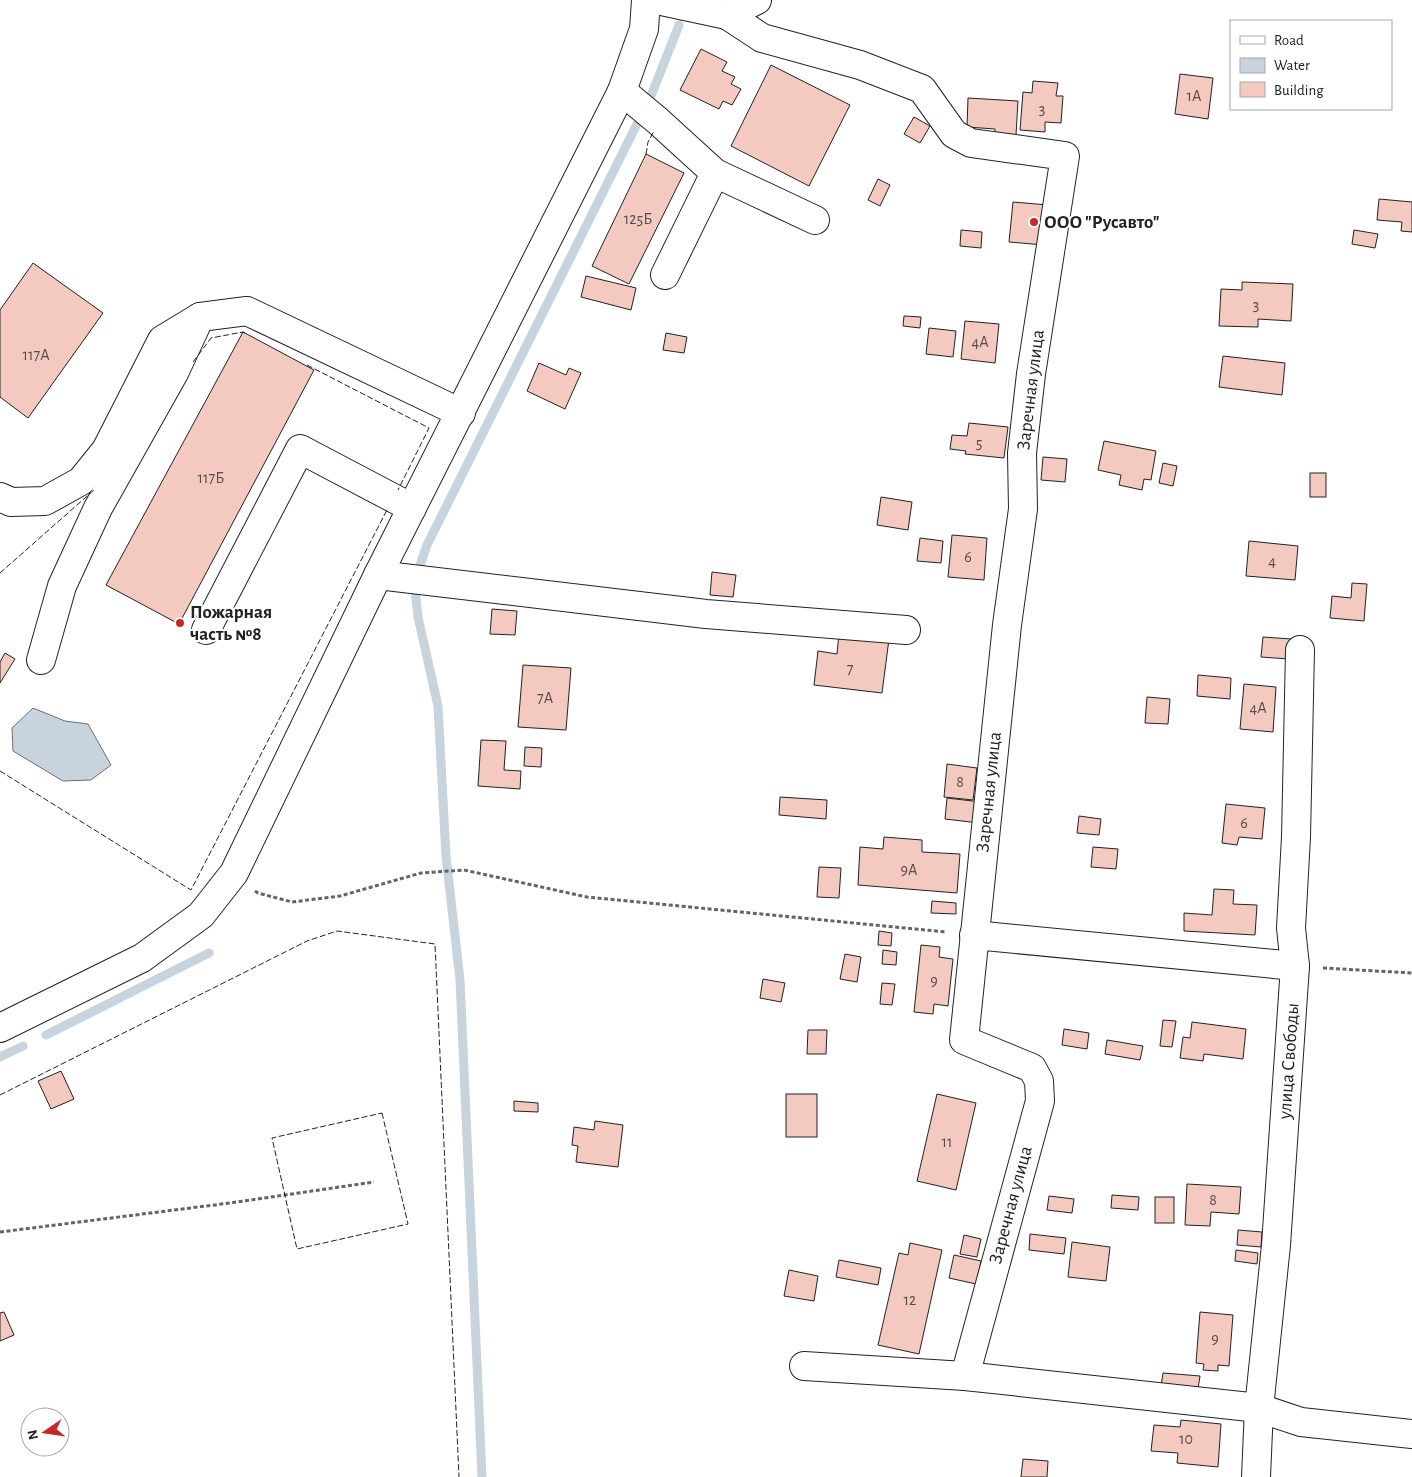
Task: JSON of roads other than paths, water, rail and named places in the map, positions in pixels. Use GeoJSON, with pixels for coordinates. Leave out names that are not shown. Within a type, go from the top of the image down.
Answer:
{"type":"FeatureCollection","features":[{"type":"Feature","properties":{"kind":"street"},"geometry":{"type":"LineString","coordinates":[[0,1028],[142,958],[201,914],[234,873],[378,575],[622,92],[644,29],[646,0]]}},
{"type":"Feature","properties":{"kind":"street"},"geometry":{"type":"LineString","coordinates":[[657,0],[727,15],[757,0]]}},
{"type":"Feature","properties":{"kind":"street","name":"Заречная улица"},"geometry":{"type":"LineString","coordinates":[[727,15],[762,38],[860,65],[922,89],[954,134],[971,143],[1065,156],[1029,393],[1022,453],[1023,509],[1006,635],[964,1040],[1032,1068],[1039,1081],[1040,1101],[965,1376]]}},
{"type":"Feature","properties":{"kind":"street"},"geometry":{"type":"LineString","coordinates":[[622,92],[658,121],[715,173],[815,220]]}},
{"type":"Feature","properties":{"kind":"street"},"geometry":{"type":"LineString","coordinates":[[665,275],[715,173]]}},
{"type":"Feature","properties":{"kind":"street"},"geometry":{"type":"LineString","coordinates":[[0,497],[11,502],[45,501],[81,481],[106,450],[162,340],[200,316],[247,311],[460,413]]}},
{"type":"Feature","properties":{"kind":"street"},"geometry":{"type":"LineString","coordinates":[[40,660],[62,586],[98,508],[174,373],[200,316]]}},
{"type":"Feature","properties":{"kind":"street"},"geometry":{"type":"LineString","coordinates":[[206,630],[300,449],[412,508]]}},
{"type":"Feature","properties":{"kind":"street"},"geometry":{"type":"LineString","coordinates":[[378,575],[706,614],[906,630]]}},
{"type":"Feature","properties":{"kind":"street","name":"улица Свободы"},"geometry":{"type":"LineString","coordinates":[[1256,1477],[1259,1408],[1276,1244],[1295,966],[1291,928],[1296,837],[1300,650]]}},
{"type":"Feature","properties":{"kind":"street"},"geometry":{"type":"LineString","coordinates":[[974,935],[1295,966]]}},
{"type":"Feature","properties":{"kind":"street"},"geometry":{"type":"LineString","coordinates":[[804,1366],[965,1376],[1259,1408],[1301,1422],[1412,1434]]}},
{"type":"Feature","properties":{"kind":"water"},"geometry":{"type":"Polygon","coordinates":[[[33,708],[65,721],[88,724],[111,765],[91,780],[63,781],[13,751],[12,728],[33,708]]]}},
{"type":"Feature","properties":{"kind":"waterway"},"geometry":{"type":"LineString","coordinates":[[649,101],[679,25]]}},
{"type":"Feature","properties":{"kind":"waterway"},"geometry":{"type":"LineString","coordinates":[[418,571],[427,545],[637,124]]}},
{"type":"Feature","properties":{"kind":"waterway"},"geometry":{"type":"LineString","coordinates":[[415,589],[418,617],[438,706],[446,856],[460,980],[482,1477]]}},
{"type":"Feature","properties":{"kind":"waterway"},"geometry":{"type":"LineString","coordinates":[[46,1035],[209,953]]}},
{"type":"Feature","properties":{"kind":"waterway"},"geometry":{"type":"LineString","coordinates":[[0,1057],[23,1046]]}},
{"type":"Feature","properties":{"kind":"place","name":"ООО \"Русавто\""},"geometry":{"type":"Point","coordinates":[1034,222]}},
{"type":"Feature","properties":{"kind":"place","name":"Пожарная часть №8"},"geometry":{"type":"Point","coordinates":[180,623]}}]}
